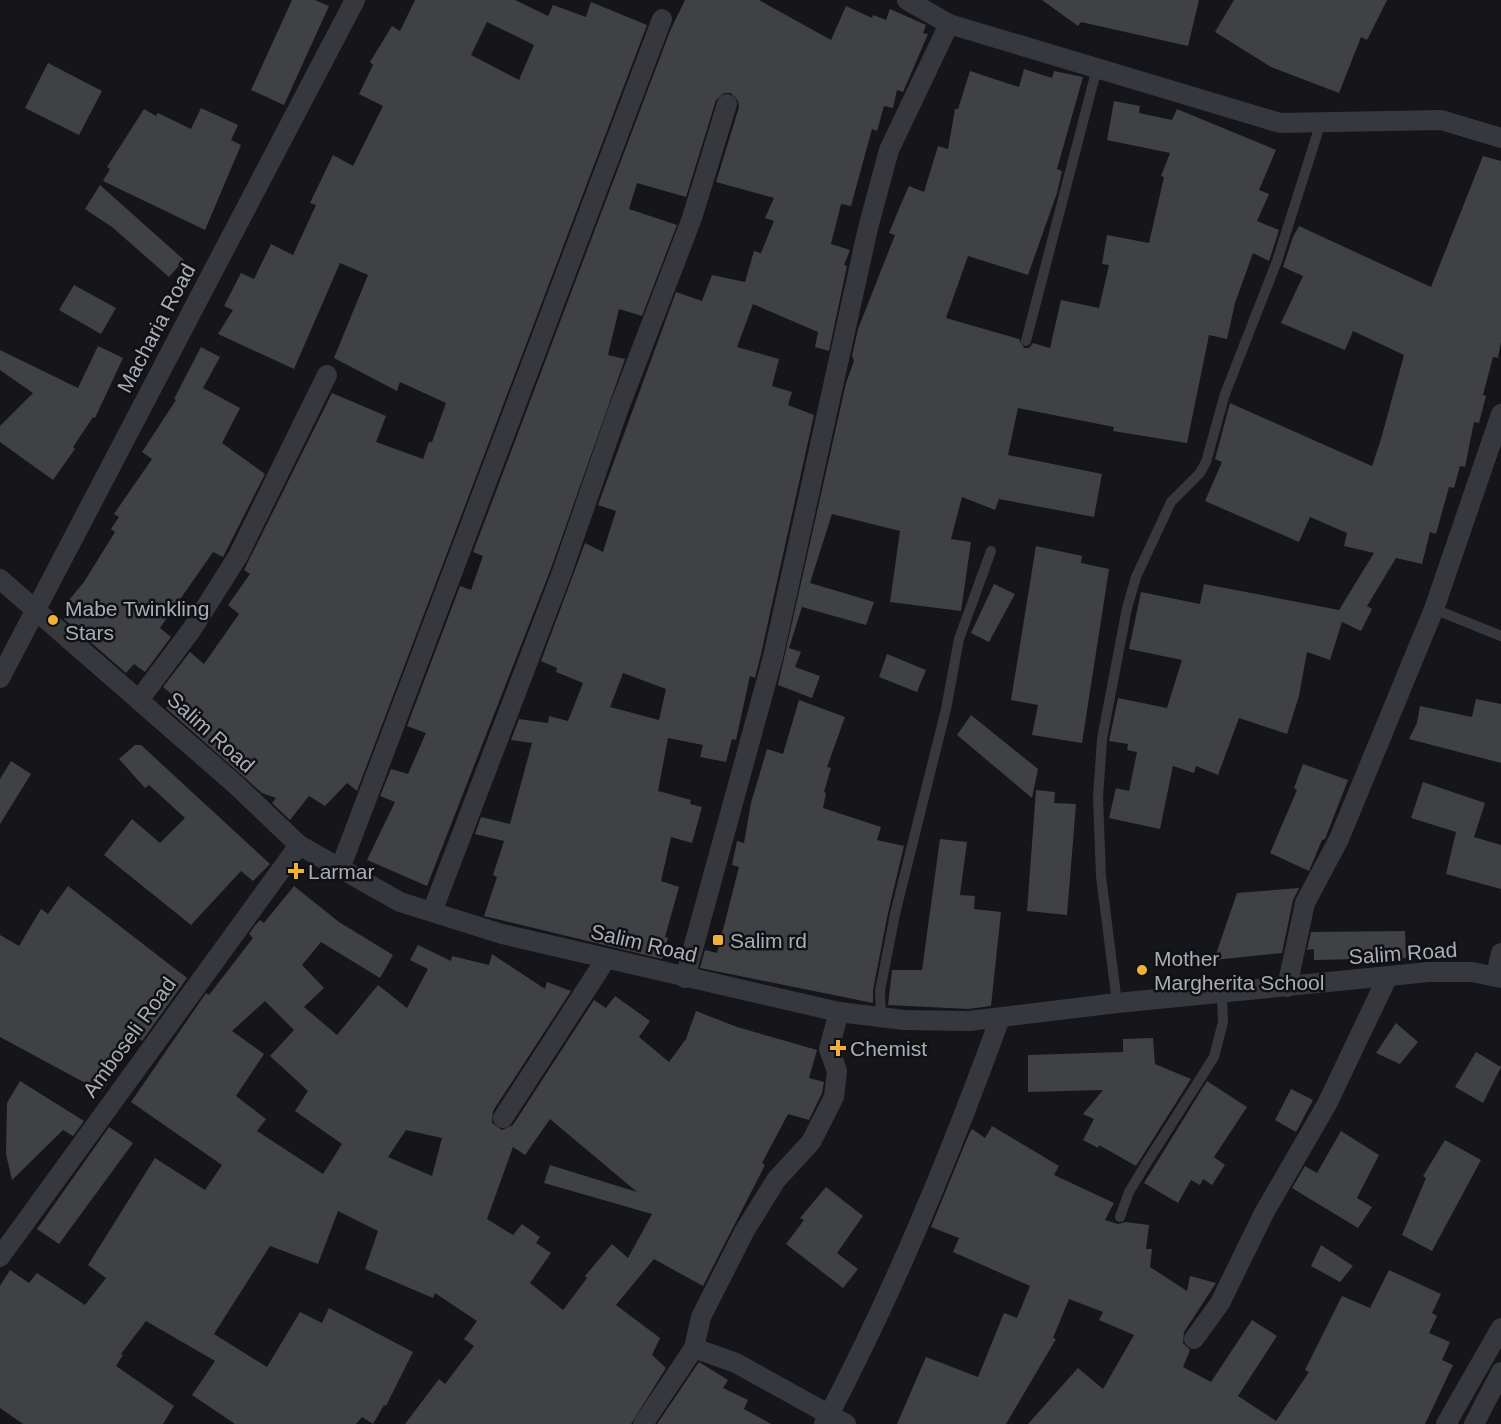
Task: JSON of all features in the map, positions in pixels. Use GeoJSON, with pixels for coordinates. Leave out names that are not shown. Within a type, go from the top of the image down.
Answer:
{"type":"FeatureCollection","features":[{"type":"Feature","properties":{"kind":"street","name":"Macharia Road"},"geometry":{"type":"LineString","coordinates":[[0,678],[355,0]]}},
{"type":"Feature","properties":{"kind":"street"},"geometry":{"type":"LineString","coordinates":[[907,0],[949,24],[1280,123],[1441,120],[1501,138]]}},
{"type":"Feature","properties":{"kind":"street"},"geometry":{"type":"LineString","coordinates":[[340,869],[662,19]]}},
{"type":"Feature","properties":{"kind":"street"},"geometry":{"type":"LineString","coordinates":[[685,978],[773,657],[871,217],[889,150],[949,24]]}},
{"type":"Feature","properties":{"kind":"street"},"geometry":{"type":"LineString","coordinates":[[432,912],[561,575],[617,412],[692,218],[728,104]]}},
{"type":"Feature","properties":{"kind":"street"},"geometry":{"type":"LineString","coordinates":[[139,700],[192,629],[238,556],[327,375]]}},
{"type":"Feature","properties":{"kind":"street"},"geometry":{"type":"LineString","coordinates":[[1287,987],[1305,903],[1339,838],[1434,609],[1501,414]]}},
{"type":"Feature","properties":{"kind":"street","name":"Salim Road"},"geometry":{"type":"LineString","coordinates":[[0,579],[139,700],[299,845],[400,902],[502,934],[839,1012],[969,1022],[1117,1003],[1429,972],[1472,972],[1498,977]]}},
{"type":"Feature","properties":{"kind":"street","name":"Amboseli Road"},"geometry":{"type":"LineString","coordinates":[[0,1257],[299,845]]}},
{"type":"Feature","properties":{"kind":"street"},"geometry":{"type":"LineString","coordinates":[[1498,977],[1501,953]]}},
{"type":"Feature","properties":{"kind":"street"},"geometry":{"type":"LineString","coordinates":[[503,1118],[606,959]]}},
{"type":"Feature","properties":{"kind":"street"},"geometry":{"type":"LineString","coordinates":[[1194,1339],[1220,1303],[1264,1213],[1327,1104],[1388,976]]}},
{"type":"Feature","properties":{"kind":"street"},"geometry":{"type":"LineString","coordinates":[[643,1424],[694,1348],[701,1317],[744,1232],[776,1180],[811,1142],[834,1097],[837,1071],[829,1049],[839,1012]]}},
{"type":"Feature","properties":{"kind":"street"},"geometry":{"type":"LineString","coordinates":[[694,1348],[736,1363],[833,1421],[971,1100],[1000,1018]]}},
{"type":"Feature","properties":{"kind":"street"},"geometry":{"type":"LineString","coordinates":[[1446,1424],[1501,1328]]}},
{"type":"Feature","properties":{"kind":"street"},"geometry":{"type":"LineString","coordinates":[[1474,1424],[1501,1372]]}},
{"type":"Feature","properties":{"kind":"lane"},"geometry":{"type":"LineString","coordinates":[[1026,341],[1097,68]]}},
{"type":"Feature","properties":{"kind":"lane"},"geometry":{"type":"LineString","coordinates":[[1117,1003],[1101,876],[1098,798],[1102,739],[1127,608],[1136,577],[1171,502],[1200,473],[1206,462],[1225,394],[1277,261],[1321,122]]}},
{"type":"Feature","properties":{"kind":"lane"},"geometry":{"type":"LineString","coordinates":[[881,1017],[880,991],[895,914],[946,709],[959,639],[991,551]]}},
{"type":"Feature","properties":{"kind":"lane"},"geometry":{"type":"LineString","coordinates":[[1434,609],[1501,636]]}},
{"type":"Feature","properties":{"kind":"lane"},"geometry":{"type":"LineString","coordinates":[[1120,1216],[1129,1192],[1217,1051],[1224,1022],[1222,993]]}},
{"type":"Feature","properties":{"kind":"building"},"geometry":{"type":"Polygon","coordinates":[[[292,0],[315,0],[329,6],[284,105],[251,90],[292,0]]]}},
{"type":"Feature","properties":{"kind":"building"},"geometry":{"type":"Polygon","coordinates":[[[415,0],[515,0],[548,16],[553,5],[586,17],[591,2],[647,25],[357,791],[347,783],[325,806],[309,796],[290,820],[272,803],[276,798],[262,793],[166,708],[176,698],[163,687],[190,652],[204,664],[239,614],[228,605],[250,574],[244,570],[332,393],[386,416],[376,442],[423,459],[429,442],[432,442],[446,403],[400,382],[397,391],[334,358],[368,275],[340,263],[294,369],[218,334],[233,310],[224,306],[241,273],[254,279],[271,244],[293,255],[316,205],[310,203],[333,155],[353,166],[383,106],[359,94],[373,65],[370,62],[392,26],[400,31],[415,0]],[[487,22],[471,55],[519,80],[534,45],[487,22]]]}},
{"type":"Feature","properties":{"kind":"building"},"geometry":{"type":"Polygon","coordinates":[[[685,0],[759,0],[831,40],[846,6],[872,18],[873,15],[886,20],[890,9],[926,25],[923,33],[928,34],[903,92],[897,90],[893,108],[884,106],[877,131],[872,129],[851,206],[841,204],[831,244],[850,250],[844,265],[847,266],[829,351],[815,347],[818,332],[753,304],[737,347],[779,359],[772,386],[792,392],[788,405],[814,415],[761,654],[755,678],[750,676],[736,740],[732,739],[726,762],[700,757],[703,745],[668,738],[658,791],[691,800],[690,804],[702,807],[692,843],[671,837],[661,881],[679,887],[665,937],[668,938],[662,959],[484,916],[497,877],[493,875],[504,841],[475,834],[481,817],[510,824],[532,743],[511,740],[519,719],[548,723],[549,716],[568,721],[583,683],[556,672],[557,668],[541,661],[585,543],[603,552],[616,511],[598,505],[676,292],[702,301],[712,275],[745,282],[754,251],[761,253],[774,221],[765,218],[774,198],[716,182],[739,107],[738,101],[731,93],[724,93],[716,100],[686,197],[637,183],[629,209],[677,225],[642,316],[619,309],[608,355],[625,359],[550,571],[427,886],[367,860],[395,802],[380,796],[391,769],[408,774],[426,733],[407,726],[460,586],[471,590],[483,556],[473,552],[670,31],[685,0]],[[623,673],[610,707],[659,720],[666,689],[623,673]]]}},
{"type":"Feature","properties":{"kind":"building"},"geometry":{"type":"Polygon","coordinates":[[[1042,0],[1199,0],[1188,46],[1081,22],[1078,26],[1042,0]]]}},
{"type":"Feature","properties":{"kind":"building"},"geometry":{"type":"Polygon","coordinates":[[[1234,0],[1387,0],[1367,40],[1361,37],[1339,93],[1271,67],[1215,32],[1234,0]]]}},
{"type":"Feature","properties":{"kind":"building"},"geometry":{"type":"Polygon","coordinates":[[[48,63],[102,91],[79,135],[25,108],[48,63]]]}},
{"type":"Feature","properties":{"kind":"building"},"geometry":{"type":"Polygon","coordinates":[[[1024,69],[1052,78],[1054,71],[1083,77],[1057,169],[1062,171],[1057,193],[1028,275],[968,256],[946,318],[1019,339],[1024,348],[1029,348],[1033,343],[1050,348],[1061,300],[1099,308],[1109,265],[1102,264],[1107,235],[1149,243],[1164,177],[1161,176],[1170,153],[1107,140],[1114,101],[1140,106],[1139,113],[1172,120],[1177,109],[1276,150],[1259,190],[1269,194],[1257,221],[1279,230],[1269,261],[1253,253],[1235,303],[1227,339],[1209,335],[1187,443],[1113,431],[1114,427],[1018,408],[1008,455],[1102,474],[1094,517],[999,499],[995,510],[962,497],[951,539],[971,542],[961,611],[890,602],[900,531],[832,514],[810,583],[874,602],[866,625],[802,607],[789,648],[801,652],[795,667],[820,676],[812,698],[778,685],[846,383],[854,361],[852,356],[858,329],[895,235],[889,233],[909,186],[924,192],[938,146],[948,149],[955,109],[958,109],[970,71],[1019,87],[1024,69]]]}},
{"type":"Feature","properties":{"kind":"building"},"geometry":{"type":"Polygon","coordinates":[[[201,108],[238,125],[231,140],[241,145],[205,230],[103,181],[110,169],[107,167],[144,109],[156,116],[158,113],[191,129],[201,108]]]}},
{"type":"Feature","properties":{"kind":"building"},"geometry":{"type":"Polygon","coordinates":[[[1483,156],[1501,161],[1501,342],[1498,358],[1493,357],[1483,395],[1486,396],[1479,423],[1474,422],[1465,467],[1460,466],[1454,488],[1449,487],[1436,534],[1430,532],[1422,564],[1396,558],[1367,606],[1372,609],[1361,631],[1342,622],[1330,660],[1307,652],[1299,696],[1287,734],[1239,718],[1218,775],[1196,766],[1194,773],[1173,766],[1160,829],[1109,818],[1116,788],[1129,791],[1137,752],[1127,750],[1128,744],[1109,741],[1118,698],[1167,708],[1182,660],[1129,649],[1141,592],[1200,604],[1204,584],[1339,610],[1374,553],[1344,546],[1347,533],[1310,517],[1299,542],[1205,501],[1222,462],[1215,459],[1230,403],[1372,466],[1404,355],[1353,331],[1345,350],[1281,323],[1303,276],[1283,267],[1299,226],[1431,287],[1483,156]]]}},
{"type":"Feature","properties":{"kind":"building"},"geometry":{"type":"Polygon","coordinates":[[[100,185],[184,260],[169,277],[112,227],[85,209],[100,185]]]}},
{"type":"Feature","properties":{"kind":"building"},"geometry":{"type":"Polygon","coordinates":[[[74,285],[116,308],[101,334],[59,310],[74,285]]]}},
{"type":"Feature","properties":{"kind":"building"},"geometry":{"type":"Polygon","coordinates":[[[98,346],[123,358],[95,418],[93,417],[73,447],[75,449],[53,480],[0,442],[0,426],[33,393],[0,370],[0,350],[78,388],[98,346]]]}},
{"type":"Feature","properties":{"kind":"building"},"geometry":{"type":"Polygon","coordinates":[[[201,347],[220,357],[203,388],[240,408],[222,443],[265,474],[223,557],[213,552],[160,628],[171,637],[145,672],[134,664],[126,673],[64,619],[75,604],[69,600],[84,582],[115,532],[111,529],[119,517],[114,514],[152,459],[142,452],[176,400],[174,399],[201,347]]]}},
{"type":"Feature","properties":{"kind":"building"},"geometry":{"type":"Polygon","coordinates":[[[1036,546],[1082,556],[1081,563],[1109,569],[1082,743],[1032,735],[1038,705],[1011,700],[1036,546]]]}},
{"type":"Feature","properties":{"kind":"building"},"geometry":{"type":"Polygon","coordinates":[[[994,584],[1015,594],[989,642],[971,633],[994,584]]]}},
{"type":"Feature","properties":{"kind":"building"},"geometry":{"type":"Polygon","coordinates":[[[887,654],[926,670],[917,692],[879,677],[887,654]]]}},
{"type":"Feature","properties":{"kind":"building"},"geometry":{"type":"Polygon","coordinates":[[[1476,699],[1501,704],[1501,763],[1409,739],[1417,723],[1420,706],[1472,717],[1476,699]]]}},
{"type":"Feature","properties":{"kind":"building"},"geometry":{"type":"Polygon","coordinates":[[[799,700],[845,717],[827,767],[831,768],[824,792],[826,793],[823,808],[881,827],[877,840],[904,846],[888,913],[873,990],[873,1003],[700,968],[705,950],[717,953],[739,867],[732,865],[737,841],[744,843],[751,803],[767,749],[783,754],[799,700]]]}},
{"type":"Feature","properties":{"kind":"building"},"geometry":{"type":"Polygon","coordinates":[[[971,715],[1038,769],[1032,798],[957,735],[971,715]]]}},
{"type":"Feature","properties":{"kind":"building"},"geometry":{"type":"Polygon","coordinates":[[[135,745],[141,745],[270,864],[253,881],[241,871],[191,925],[104,855],[132,819],[160,843],[185,818],[149,785],[145,788],[119,759],[135,745]]]}},
{"type":"Feature","properties":{"kind":"building"},"geometry":{"type":"Polygon","coordinates":[[[11,761],[31,774],[0,824],[0,779],[11,761]]]}},
{"type":"Feature","properties":{"kind":"building"},"geometry":{"type":"Polygon","coordinates":[[[1303,764],[1348,780],[1325,839],[1322,840],[1309,871],[1270,853],[1297,790],[1294,788],[1303,764]]]}},
{"type":"Feature","properties":{"kind":"building"},"geometry":{"type":"Polygon","coordinates":[[[1423,782],[1485,803],[1474,837],[1501,845],[1501,889],[1446,874],[1456,832],[1411,818],[1423,782]]]}},
{"type":"Feature","properties":{"kind":"building"},"geometry":{"type":"Polygon","coordinates":[[[1036,790],[1055,792],[1054,803],[1076,804],[1067,915],[1027,911],[1036,790]]]}},
{"type":"Feature","properties":{"kind":"building"},"geometry":{"type":"Polygon","coordinates":[[[940,839],[967,842],[960,895],[975,896],[974,909],[1001,912],[991,1006],[968,1009],[888,1005],[892,970],[922,970],[940,839]]]}},
{"type":"Feature","properties":{"kind":"building"},"geometry":{"type":"Polygon","coordinates":[[[68,886],[187,978],[142,1041],[133,1034],[108,1075],[111,1077],[102,1092],[0,1037],[0,935],[19,946],[41,909],[48,914],[68,886]]]}},
{"type":"Feature","properties":{"kind":"building"},"geometry":{"type":"Polygon","coordinates":[[[294,886],[339,922],[393,955],[380,978],[321,942],[302,965],[324,988],[304,1007],[337,1035],[378,985],[407,1008],[428,969],[410,960],[418,945],[451,961],[452,956],[489,965],[492,954],[545,989],[547,982],[571,991],[493,1111],[492,1123],[502,1130],[513,1125],[594,1000],[606,1008],[615,996],[650,1021],[639,1037],[669,1062],[686,1039],[696,1011],[737,1027],[817,1050],[809,1078],[824,1082],[822,1093],[809,1120],[788,1114],[762,1163],[765,1165],[703,1286],[654,1259],[616,1305],[660,1338],[652,1355],[666,1368],[631,1424],[405,1424],[439,1379],[445,1384],[474,1346],[464,1339],[477,1321],[435,1293],[433,1298],[365,1269],[378,1231],[338,1211],[318,1264],[270,1246],[214,1334],[267,1367],[300,1312],[322,1323],[329,1308],[413,1352],[386,1406],[384,1405],[373,1424],[362,1417],[356,1424],[235,1424],[192,1395],[215,1361],[146,1321],[121,1354],[123,1355],[116,1366],[174,1406],[163,1424],[23,1424],[0,1408],[0,1286],[10,1270],[29,1283],[37,1273],[85,1305],[106,1278],[88,1265],[155,1158],[205,1190],[222,1165],[131,1102],[206,993],[209,995],[253,938],[249,934],[253,928],[260,920],[264,923],[294,886]],[[265,1001],[232,1031],[264,1054],[236,1096],[266,1119],[257,1131],[323,1174],[342,1144],[295,1111],[308,1091],[270,1056],[294,1030],[265,1001]],[[550,1119],[525,1155],[513,1147],[487,1219],[513,1235],[522,1224],[540,1237],[536,1243],[551,1253],[530,1283],[563,1310],[587,1278],[585,1276],[612,1244],[628,1258],[652,1214],[544,1183],[550,1165],[637,1192],[550,1119]],[[406,1130],[388,1157],[432,1176],[442,1138],[406,1130]]]}},
{"type":"Feature","properties":{"kind":"building"},"geometry":{"type":"Polygon","coordinates":[[[1299,888],[1293,900],[1282,953],[1214,960],[1237,893],[1299,888]]]}},
{"type":"Feature","properties":{"kind":"building"},"geometry":{"type":"Polygon","coordinates":[[[1405,931],[1406,958],[1314,960],[1314,949],[1307,950],[1311,932],[1405,931]]]}},
{"type":"Feature","properties":{"kind":"building"},"geometry":{"type":"Polygon","coordinates":[[[1396,1023],[1418,1042],[1400,1064],[1376,1053],[1396,1023]]]}},
{"type":"Feature","properties":{"kind":"building"},"geometry":{"type":"Polygon","coordinates":[[[1153,1038],[1155,1064],[1191,1079],[1136,1166],[1099,1145],[1098,1148],[1083,1140],[1094,1119],[1083,1114],[1103,1090],[1028,1092],[1028,1055],[1123,1052],[1123,1039],[1153,1038]]]}},
{"type":"Feature","properties":{"kind":"building"},"geometry":{"type":"Polygon","coordinates":[[[1476,1052],[1501,1067],[1483,1103],[1455,1087],[1476,1052]]]}},
{"type":"Feature","properties":{"kind":"building"},"geometry":{"type":"Polygon","coordinates":[[[20,1081],[84,1121],[73,1136],[63,1130],[12,1180],[6,1154],[7,1103],[20,1081]]]}},
{"type":"Feature","properties":{"kind":"building"},"geometry":{"type":"Polygon","coordinates":[[[1207,1081],[1247,1107],[1214,1157],[1225,1165],[1212,1185],[1203,1179],[1200,1185],[1191,1180],[1178,1203],[1144,1183],[1207,1081]]]}},
{"type":"Feature","properties":{"kind":"building"},"geometry":{"type":"Polygon","coordinates":[[[1291,1089],[1313,1100],[1296,1132],[1275,1120],[1291,1089]]]}},
{"type":"Feature","properties":{"kind":"building"},"geometry":{"type":"Polygon","coordinates":[[[992,1126],[1059,1166],[1054,1175],[1114,1203],[1105,1220],[1118,1224],[1125,1222],[1149,1225],[1146,1249],[1152,1249],[1150,1267],[1187,1291],[1190,1276],[1216,1283],[1184,1332],[1183,1343],[1190,1350],[1183,1367],[1211,1382],[1252,1320],[1277,1336],[1238,1396],[1276,1421],[1309,1372],[1305,1370],[1342,1296],[1370,1308],[1389,1270],[1441,1294],[1432,1313],[1437,1316],[1429,1333],[1450,1342],[1442,1360],[1453,1365],[1425,1424],[1028,1424],[1078,1368],[1103,1389],[1134,1335],[1099,1320],[1103,1312],[1069,1299],[1053,1338],[1056,1339],[1006,1424],[897,1424],[926,1357],[978,1377],[1004,1313],[1017,1318],[1030,1286],[953,1252],[959,1238],[931,1227],[972,1129],[985,1138],[992,1126]]]}},
{"type":"Feature","properties":{"kind":"building"},"geometry":{"type":"Polygon","coordinates":[[[109,1127],[133,1143],[59,1244],[37,1229],[109,1127]]]}},
{"type":"Feature","properties":{"kind":"building"},"geometry":{"type":"Polygon","coordinates":[[[1341,1131],[1379,1155],[1357,1198],[1372,1207],[1358,1228],[1292,1188],[1305,1166],[1317,1173],[1341,1131]]]}},
{"type":"Feature","properties":{"kind":"building"},"geometry":{"type":"Polygon","coordinates":[[[1445,1140],[1481,1160],[1432,1251],[1402,1235],[1426,1178],[1423,1176],[1445,1140]]]}},
{"type":"Feature","properties":{"kind":"building"},"geometry":{"type":"Polygon","coordinates":[[[826,1187],[863,1216],[837,1253],[858,1269],[843,1288],[786,1244],[804,1220],[800,1218],[826,1187]]]}},
{"type":"Feature","properties":{"kind":"building"},"geometry":{"type":"Polygon","coordinates":[[[1321,1245],[1353,1266],[1340,1282],[1311,1266],[1321,1245]]]}},
{"type":"Feature","properties":{"kind":"building"},"geometry":{"type":"Polygon","coordinates":[[[699,1362],[728,1380],[723,1388],[748,1400],[744,1409],[771,1424],[657,1424],[699,1362]]]}},
{"type":"Feature","properties":{"kind":"place","name":"Mabe Twinkling Stars"},"geometry":{"type":"Point","coordinates":[53,620]}},
{"type":"Feature","properties":{"kind":"place","name":"Larmar"},"geometry":{"type":"Point","coordinates":[296,871]}},
{"type":"Feature","properties":{"kind":"place","name":"Salim rd"},"geometry":{"type":"Point","coordinates":[718,940]}},
{"type":"Feature","properties":{"kind":"place","name":"Mother Margherita School"},"geometry":{"type":"Point","coordinates":[1142,970]}},
{"type":"Feature","properties":{"kind":"place","name":"Chemist"},"geometry":{"type":"Point","coordinates":[838,1048]}}]}
